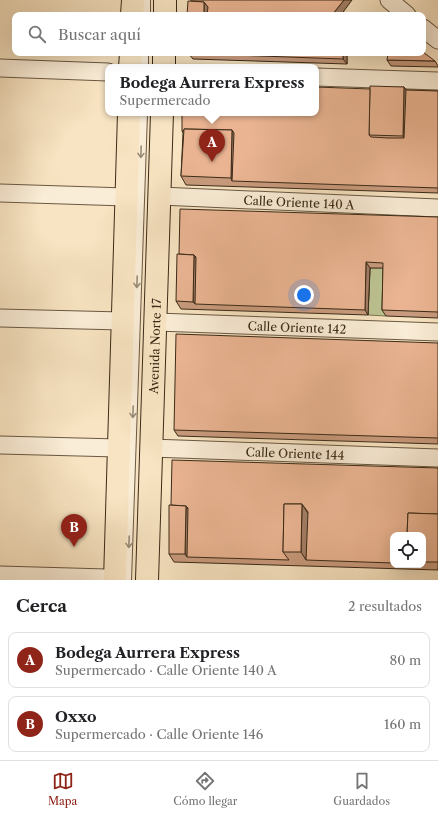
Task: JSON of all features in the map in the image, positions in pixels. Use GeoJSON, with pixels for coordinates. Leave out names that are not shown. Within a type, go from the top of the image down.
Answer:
{"type":"FeatureCollection","features":[{"type":"Feature","properties":{"kind":"main road"},"geometry":{"type":"LineString","coordinates":[[132,12],[133,0]]}},
{"type":"Feature","properties":{"kind":"main road"},"geometry":{"type":"LineString","coordinates":[[165,0],[165,12]]}},
{"type":"Feature","properties":{"kind":"main road"},"geometry":{"type":"LineString","coordinates":[[115,580],[129,116]]}},
{"type":"Feature","properties":{"kind":"main road","name":"Avenida Norte 17"},"geometry":{"type":"LineString","coordinates":[[147,580],[162,116]]}},
{"type":"Feature","properties":{"kind":"street"},"geometry":{"type":"LineString","coordinates":[[389,0],[403,12]]}},
{"type":"Feature","properties":{"kind":"street"},"geometry":{"type":"LineString","coordinates":[[426,30],[438,40]]}},
{"type":"Feature","properties":{"kind":"street"},"geometry":{"type":"LineString","coordinates":[[0,68],[105,72]]}},
{"type":"Feature","properties":{"kind":"street"},"geometry":{"type":"LineString","coordinates":[[319,77],[438,80]]}},
{"type":"Feature","properties":{"kind":"street"},"geometry":{"type":"LineString","coordinates":[[0,193],[126,197]]}},
{"type":"Feature","properties":{"kind":"street","name":"Calle Oriente 140 A"},"geometry":{"type":"LineString","coordinates":[[160,196],[438,208]]}},
{"type":"Feature","properties":{"kind":"street"},"geometry":{"type":"LineString","coordinates":[[0,318],[122,321]]}},
{"type":"Feature","properties":{"kind":"street","name":"Calle Oriente 142"},"geometry":{"type":"LineString","coordinates":[[156,322],[438,332]]}},
{"type":"Feature","properties":{"kind":"street"},"geometry":{"type":"LineString","coordinates":[[0,445],[118,448]]}},
{"type":"Feature","properties":{"kind":"street","name":"Calle Oriente 144"},"geometry":{"type":"LineString","coordinates":[[151,448],[438,458]]}},
{"type":"Feature","properties":{"kind":"street"},"geometry":{"type":"LineString","coordinates":[[0,577],[106,580]]}},
{"type":"Feature","properties":{"kind":"lane"},"geometry":{"type":"LineString","coordinates":[[146,0],[146,12]]}},
{"type":"Feature","properties":{"kind":"lane"},"geometry":{"type":"LineString","coordinates":[[158,0],[158,12]]}},
{"type":"Feature","properties":{"kind":"lane"},"geometry":{"type":"LineString","coordinates":[[127,580],[143,116]]}},
{"type":"Feature","properties":{"kind":"lane"},"geometry":{"type":"LineString","coordinates":[[141,580],[155,116]]}},
{"type":"Feature","properties":{"kind":"green space"},"geometry":{"type":"Polygon","coordinates":[[[370,268],[387,268],[386,316],[368,315],[370,268]]]}},
{"type":"Feature","properties":{"kind":"building"},"geometry":{"type":"Polygon","coordinates":[[[344,0],[334,12],[207,12],[208,7],[204,2],[191,1],[344,0]]]}},
{"type":"Feature","properties":{"kind":"building"},"geometry":{"type":"Polygon","coordinates":[[[188,1],[204,2],[204,12],[187,12],[188,1]]]}},
{"type":"Feature","properties":{"kind":"building"},"geometry":{"type":"Polygon","coordinates":[[[426,54],[435,61],[387,60],[388,56],[426,56],[426,54]]]}},
{"type":"Feature","properties":{"kind":"building"},"geometry":{"type":"Polygon","coordinates":[[[261,56],[343,56],[343,59],[261,56]]]}},
{"type":"Feature","properties":{"kind":"building"},"geometry":{"type":"Polygon","coordinates":[[[370,86],[404,87],[403,136],[369,135],[370,86]]]}},
{"type":"Feature","properties":{"kind":"building"},"geometry":{"type":"Polygon","coordinates":[[[319,87],[370,89],[369,135],[371,137],[404,138],[406,90],[438,91],[438,188],[232,181],[234,133],[232,130],[184,129],[184,131],[182,131],[182,116],[319,116],[319,87]]]}},
{"type":"Feature","properties":{"kind":"building"},"geometry":{"type":"Polygon","coordinates":[[[184,129],[232,130],[231,178],[181,176],[184,129]]]}},
{"type":"Feature","properties":{"kind":"building"},"geometry":{"type":"Polygon","coordinates":[[[180,209],[438,217],[438,312],[382,310],[383,263],[366,262],[365,310],[195,304],[196,257],[194,255],[179,254],[180,209]]]}},
{"type":"Feature","properties":{"kind":"building"},"geometry":{"type":"Polygon","coordinates":[[[177,254],[194,255],[193,302],[176,301],[177,254]]]}},
{"type":"Feature","properties":{"kind":"building"},"geometry":{"type":"Polygon","coordinates":[[[176,334],[438,343],[438,438],[174,430],[176,334]]]}},
{"type":"Feature","properties":{"kind":"building"},"geometry":{"type":"Polygon","coordinates":[[[172,460],[438,468],[438,514],[408,513],[407,532],[390,532],[390,563],[306,560],[308,512],[302,504],[284,504],[283,552],[289,560],[187,557],[188,508],[186,506],[171,505],[172,460]]]}},
{"type":"Feature","properties":{"kind":"building"},"geometry":{"type":"Polygon","coordinates":[[[284,504],[302,504],[301,552],[283,552],[284,504]]]}},
{"type":"Feature","properties":{"kind":"building"},"geometry":{"type":"Polygon","coordinates":[[[169,505],[186,506],[185,554],[169,554],[169,505]]]}},
{"type":"Feature","properties":{"kind":"building"},"geometry":{"type":"Polygon","coordinates":[[[408,513],[438,514],[438,562],[426,562],[426,532],[407,532],[408,513]]]}},
{"type":"Feature","properties":{"kind":"place","name":"Bodega Aurrera Express"},"geometry":{"type":"Point","coordinates":[212,162]}},
{"type":"Feature","properties":{"kind":"place","name":"Oxxo"},"geometry":{"type":"Point","coordinates":[74,547]}}]}
